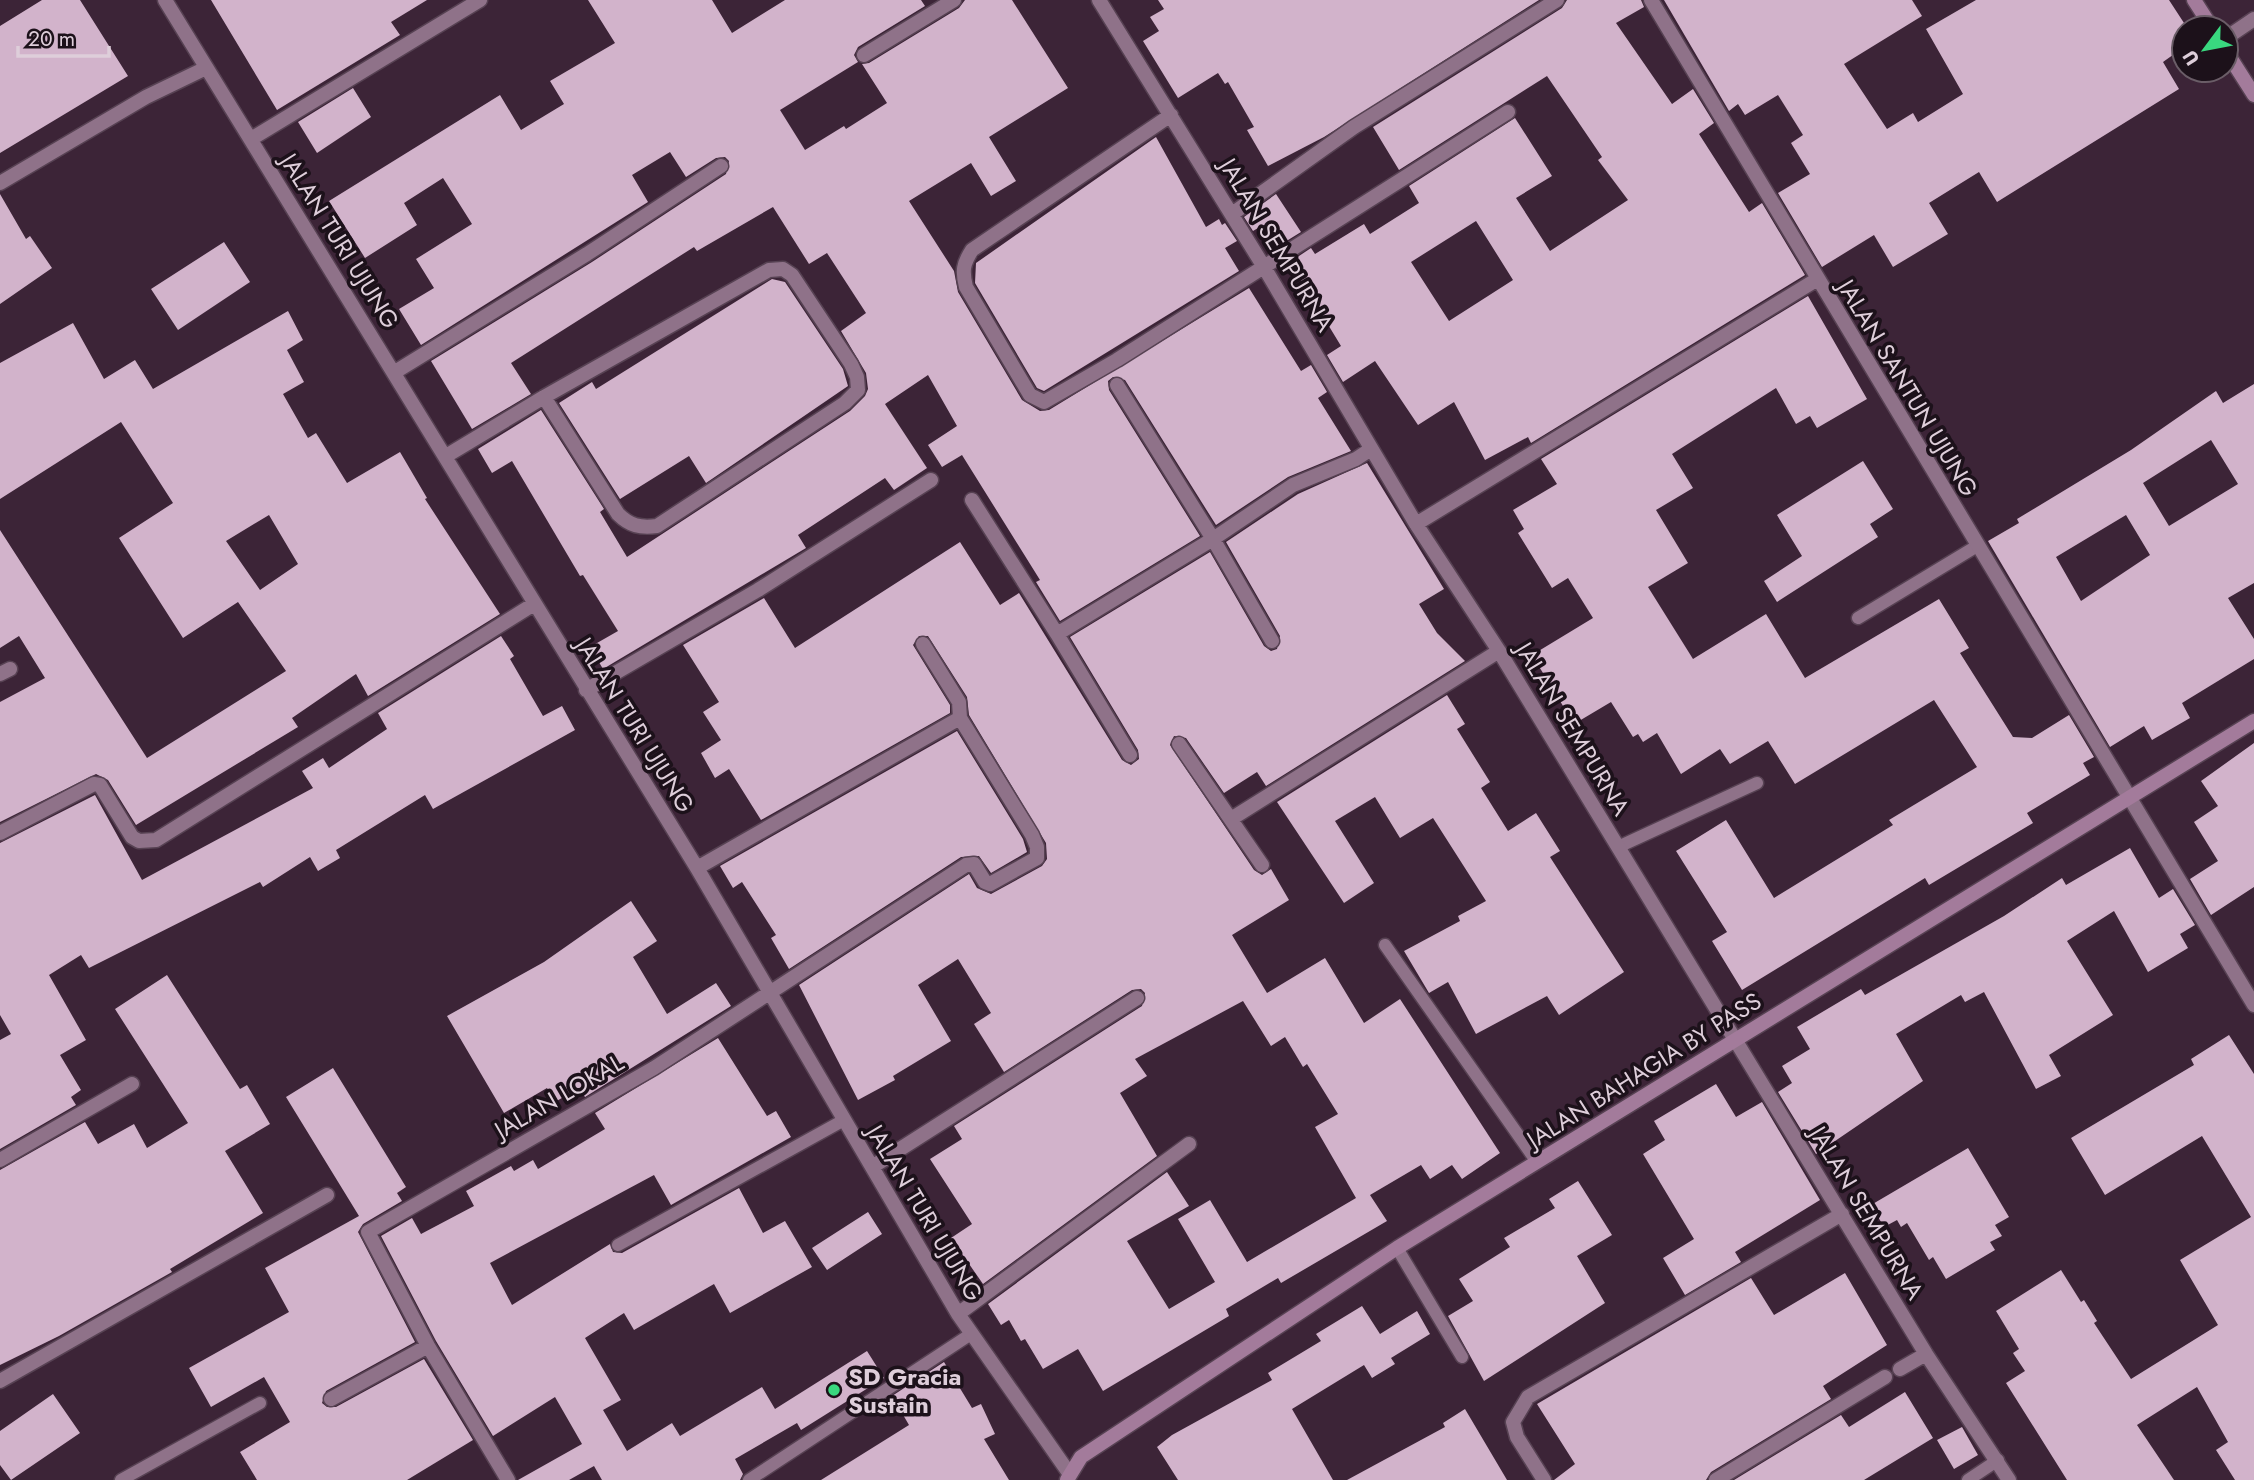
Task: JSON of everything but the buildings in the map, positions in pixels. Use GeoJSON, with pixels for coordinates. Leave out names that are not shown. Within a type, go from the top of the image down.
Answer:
{"type":"FeatureCollection","features":[{"type":"Feature","properties":{"kind":"main road"},"geometry":{"type":"LineString","coordinates":[[2240,72],[2254,94]]}},
{"type":"Feature","properties":{"kind":"main road","name":"JALAN BAHAGIA BY PASS"},"geometry":{"type":"LineString","coordinates":[[1068,1476],[1081,1457],[1397,1248],[2254,721]]}},
{"type":"Feature","properties":{"kind":"street","name":"JALAN TURI UJUNG"},"geometry":{"type":"LineString","coordinates":[[165,0],[696,868],[958,1314],[1068,1476]]}},
{"type":"Feature","properties":{"kind":"street"},"geometry":{"type":"LineString","coordinates":[[251,139],[480,0]]}},
{"type":"Feature","properties":{"kind":"street"},"geometry":{"type":"LineString","coordinates":[[864,55],[954,0]]}},
{"type":"Feature","properties":{"kind":"street","name":"JALAN SEMPURNA"},"geometry":{"type":"LineString","coordinates":[[1100,0],[1265,267],[1416,524],[1499,651],[1926,1354],[2010,1480]]}},
{"type":"Feature","properties":{"kind":"street"},"geometry":{"type":"LineString","coordinates":[[1232,214],[1354,127],[1557,0]]}},
{"type":"Feature","properties":{"kind":"street","name":"JALAN SANTUN UJUNG"},"geometry":{"type":"LineString","coordinates":[[1651,0],[1816,280],[2254,1005]]}},
{"type":"Feature","properties":{"kind":"street"},"geometry":{"type":"LineString","coordinates":[[0,183],[146,97],[206,68]]}},
{"type":"Feature","properties":{"kind":"street"},"geometry":{"type":"LineString","coordinates":[[1171,115],[972,250],[965,261],[962,270],[966,287],[1030,395],[1044,402],[1265,267],[1508,112]]}},
{"type":"Feature","properties":{"kind":"street"},"geometry":{"type":"LineString","coordinates":[[395,372],[587,254],[721,166]]}},
{"type":"Feature","properties":{"kind":"street"},"geometry":{"type":"LineString","coordinates":[[446,456],[544,397],[769,270],[783,269],[792,275],[851,363],[857,377],[858,390],[845,403],[657,526],[642,528],[628,523],[618,514],[544,397]]}},
{"type":"Feature","properties":{"kind":"street"},"geometry":{"type":"LineString","coordinates":[[1416,524],[1816,280]]}},
{"type":"Feature","properties":{"kind":"street"},"geometry":{"type":"LineString","coordinates":[[1117,386],[1213,539],[1272,641]]}},
{"type":"Feature","properties":{"kind":"street"},"geometry":{"type":"LineString","coordinates":[[1057,635],[1213,539],[1293,485],[1356,459],[1371,449]]}},
{"type":"Feature","properties":{"kind":"street"},"geometry":{"type":"LineString","coordinates":[[586,690],[758,590],[931,480]]}},
{"type":"Feature","properties":{"kind":"street"},"geometry":{"type":"LineString","coordinates":[[972,500],[1130,755]]}},
{"type":"Feature","properties":{"kind":"street"},"geometry":{"type":"LineString","coordinates":[[0,833],[94,784],[100,785],[132,837],[139,841],[156,841],[534,604]]}},
{"type":"Feature","properties":{"kind":"street"},"geometry":{"type":"LineString","coordinates":[[696,868],[960,718],[959,702],[923,644]]}},
{"type":"Feature","properties":{"kind":"street"},"geometry":{"type":"LineString","coordinates":[[1231,819],[1499,651]]}},
{"type":"Feature","properties":{"kind":"street","name":"JALAN LOKAL"},"geometry":{"type":"LineString","coordinates":[[428,1346],[368,1232],[654,1068],[966,865],[974,864],[985,882],[990,884],[1037,858],[1037,847],[1031,835],[960,718]]}},
{"type":"Feature","properties":{"kind":"street"},"geometry":{"type":"LineString","coordinates":[[1179,744],[1262,865]]}},
{"type":"Feature","properties":{"kind":"street"},"geometry":{"type":"LineString","coordinates":[[872,1167],[1137,998]]}},
{"type":"Feature","properties":{"kind":"street"},"geometry":{"type":"LineString","coordinates":[[0,1160],[132,1084]]}},
{"type":"Feature","properties":{"kind":"street"},"geometry":{"type":"LineString","coordinates":[[958,1314],[1189,1144]]}},
{"type":"Feature","properties":{"kind":"street"},"geometry":{"type":"LineString","coordinates":[[0,1381],[327,1195]]}},
{"type":"Feature","properties":{"kind":"street"},"geometry":{"type":"LineString","coordinates":[[1544,1480],[1517,1437],[1513,1422],[1528,1398],[1842,1214]]}},
{"type":"Feature","properties":{"kind":"street"},"geometry":{"type":"LineString","coordinates":[[331,1399],[428,1346],[508,1480]]}},
{"type":"Feature","properties":{"kind":"street"},"geometry":{"type":"LineString","coordinates":[[1900,1369],[1926,1354]]}},
{"type":"Feature","properties":{"kind":"street"},"geometry":{"type":"LineString","coordinates":[[1716,1480],[1885,1377]]}},
{"type":"Feature","properties":{"kind":"lane"},"geometry":{"type":"LineString","coordinates":[[1858,618],[1977,545]]}},
{"type":"Feature","properties":{"kind":"lane"},"geometry":{"type":"LineString","coordinates":[[1618,847],[1757,783]]}},
{"type":"Feature","properties":{"kind":"lane"},"geometry":{"type":"LineString","coordinates":[[1385,944],[1537,1162]]}},
{"type":"Feature","properties":{"kind":"lane"},"geometry":{"type":"LineString","coordinates":[[618,1245],[844,1120]]}},
{"type":"Feature","properties":{"kind":"lane"},"geometry":{"type":"LineString","coordinates":[[1397,1248],[1462,1357]]}},
{"type":"Feature","properties":{"kind":"lane"},"geometry":{"type":"LineString","coordinates":[[749,1480],[971,1334]]}},
{"type":"Feature","properties":{"kind":"lane"},"geometry":{"type":"LineString","coordinates":[[121,1480],[260,1403]]}},
{"type":"Feature","properties":{"kind":"lane"},"geometry":{"type":"LineString","coordinates":[[1968,1480],[1998,1460]]}},
{"type":"Feature","properties":{"kind":"place","name":"SD Gracia Sustain"},"geometry":{"type":"Point","coordinates":[834,1390]}}]}
